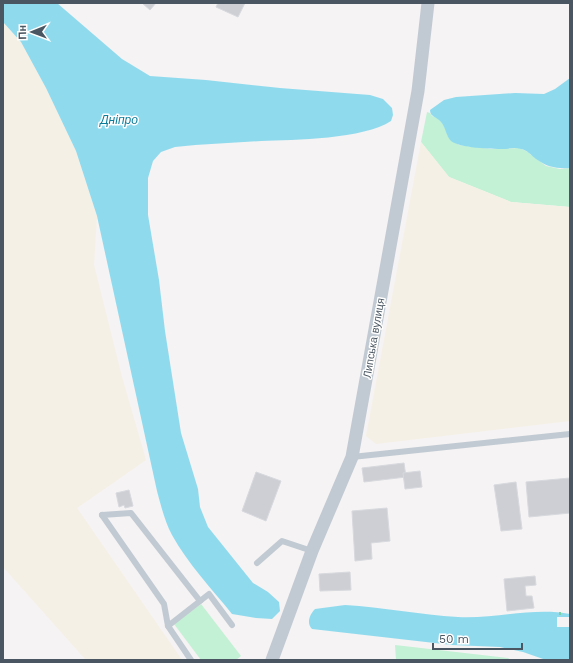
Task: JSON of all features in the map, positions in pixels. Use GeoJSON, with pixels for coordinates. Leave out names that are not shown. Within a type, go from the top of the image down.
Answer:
{"type":"FeatureCollection","features":[{"type":"Feature","properties":{"kind":"street","name":"Липська вулиця"},"geometry":{"type":"LineString","coordinates":[[272,660],[312,551],[352,457],[418,91],[428,3]]}},
{"type":"Feature","properties":{"kind":"lane"},"geometry":{"type":"LineString","coordinates":[[352,457],[570,434]]}},
{"type":"Feature","properties":{"kind":"lane"},"geometry":{"type":"LineString","coordinates":[[191,660],[168,626],[164,604],[102,515],[131,513],[200,601]]}},
{"type":"Feature","properties":{"kind":"lane"},"geometry":{"type":"LineString","coordinates":[[257,563],[282,541],[312,551]]}},
{"type":"Feature","properties":{"kind":"lane"},"geometry":{"type":"LineString","coordinates":[[168,626],[209,594],[232,625]]}},
{"type":"Feature","properties":{"kind":"path"},"geometry":{"type":"LineString","coordinates":[[560,612],[560,617]]}},
{"type":"Feature","properties":{"kind":"green space"},"geometry":{"type":"Polygon","coordinates":[[[427,112],[439,119],[450,139],[459,145],[491,149],[519,148],[526,151],[546,166],[560,169],[570,168],[570,207],[511,202],[449,177],[421,142],[427,112]]]}},
{"type":"Feature","properties":{"kind":"green space"},"geometry":{"type":"Polygon","coordinates":[[[201,604],[241,656],[236,660],[201,660],[174,624],[201,604]]]}},
{"type":"Feature","properties":{"kind":"green space"},"geometry":{"type":"Polygon","coordinates":[[[395,645],[508,658],[511,660],[396,660],[395,645]]]}},
{"type":"Feature","properties":{"kind":"sand"},"geometry":{"type":"Polygon","coordinates":[[[3,22],[21,42],[46,88],[76,151],[97,216],[94,265],[122,377],[146,460],[77,508],[182,660],[86,660],[3,567],[3,22]]]}},
{"type":"Feature","properties":{"kind":"sand"},"geometry":{"type":"Polygon","coordinates":[[[421,142],[449,177],[511,202],[570,207],[570,421],[376,444],[366,436],[421,142]]]}},
{"type":"Feature","properties":{"kind":"water","name":"Дніпро"},"geometry":{"type":"Polygon","coordinates":[[[3,3],[57,3],[122,59],[150,76],[370,95],[383,99],[392,108],[393,115],[391,121],[364,132],[310,139],[175,147],[161,152],[153,161],[148,178],[148,215],[181,433],[198,489],[200,507],[208,527],[253,583],[268,592],[279,602],[280,611],[272,619],[232,614],[178,546],[163,514],[97,216],[76,151],[46,88],[21,42],[3,22],[3,3]]]}},
{"type":"Feature","properties":{"kind":"water"},"geometry":{"type":"Polygon","coordinates":[[[570,78],[570,168],[556,168],[548,166],[540,162],[525,150],[518,148],[502,149],[468,147],[455,143],[449,139],[441,122],[432,116],[430,112],[430,110],[444,100],[456,97],[515,93],[544,94],[555,89],[570,78]]]}},
{"type":"Feature","properties":{"kind":"water"},"geometry":{"type":"Polygon","coordinates":[[[345,605],[458,617],[528,612],[556,612],[570,614],[570,660],[546,660],[523,652],[500,647],[452,645],[312,629],[310,627],[309,619],[315,609],[345,605]]]}},
{"type":"Feature","properties":{"kind":"pier"},"geometry":{"type":"Polygon","coordinates":[[[557,617],[570,617],[570,627],[557,627],[557,617]]]}},
{"type":"Feature","properties":{"kind":"building"},"geometry":{"type":"Polygon","coordinates":[[[142,3],[156,3],[150,10],[142,3]]]}},
{"type":"Feature","properties":{"kind":"building"},"geometry":{"type":"Polygon","coordinates":[[[218,3],[245,3],[238,17],[216,7],[218,3]]]}},
{"type":"Feature","properties":{"kind":"building"},"geometry":{"type":"Polygon","coordinates":[[[404,463],[406,477],[364,482],[362,468],[404,463]]]}},
{"type":"Feature","properties":{"kind":"building"},"geometry":{"type":"Polygon","coordinates":[[[420,471],[422,487],[405,489],[403,473],[420,471]]]}},
{"type":"Feature","properties":{"kind":"building"},"geometry":{"type":"Polygon","coordinates":[[[256,472],[281,481],[266,521],[242,511],[256,472]]]}},
{"type":"Feature","properties":{"kind":"building"},"geometry":{"type":"Polygon","coordinates":[[[570,478],[570,513],[529,517],[526,482],[570,478]]]}},
{"type":"Feature","properties":{"kind":"building"},"geometry":{"type":"Polygon","coordinates":[[[516,482],[522,529],[501,531],[494,485],[516,482]]]}},
{"type":"Feature","properties":{"kind":"building"},"geometry":{"type":"Polygon","coordinates":[[[129,490],[133,506],[125,508],[124,505],[119,507],[116,493],[129,490]]]}},
{"type":"Feature","properties":{"kind":"building"},"geometry":{"type":"Polygon","coordinates":[[[387,508],[390,541],[371,543],[372,559],[355,561],[352,511],[387,508]]]}},
{"type":"Feature","properties":{"kind":"building"},"geometry":{"type":"Polygon","coordinates":[[[350,572],[351,590],[320,591],[319,574],[350,572]]]}},
{"type":"Feature","properties":{"kind":"building"},"geometry":{"type":"Polygon","coordinates":[[[535,576],[536,585],[525,586],[526,596],[532,596],[534,608],[507,611],[504,579],[535,576]]]}}]}
